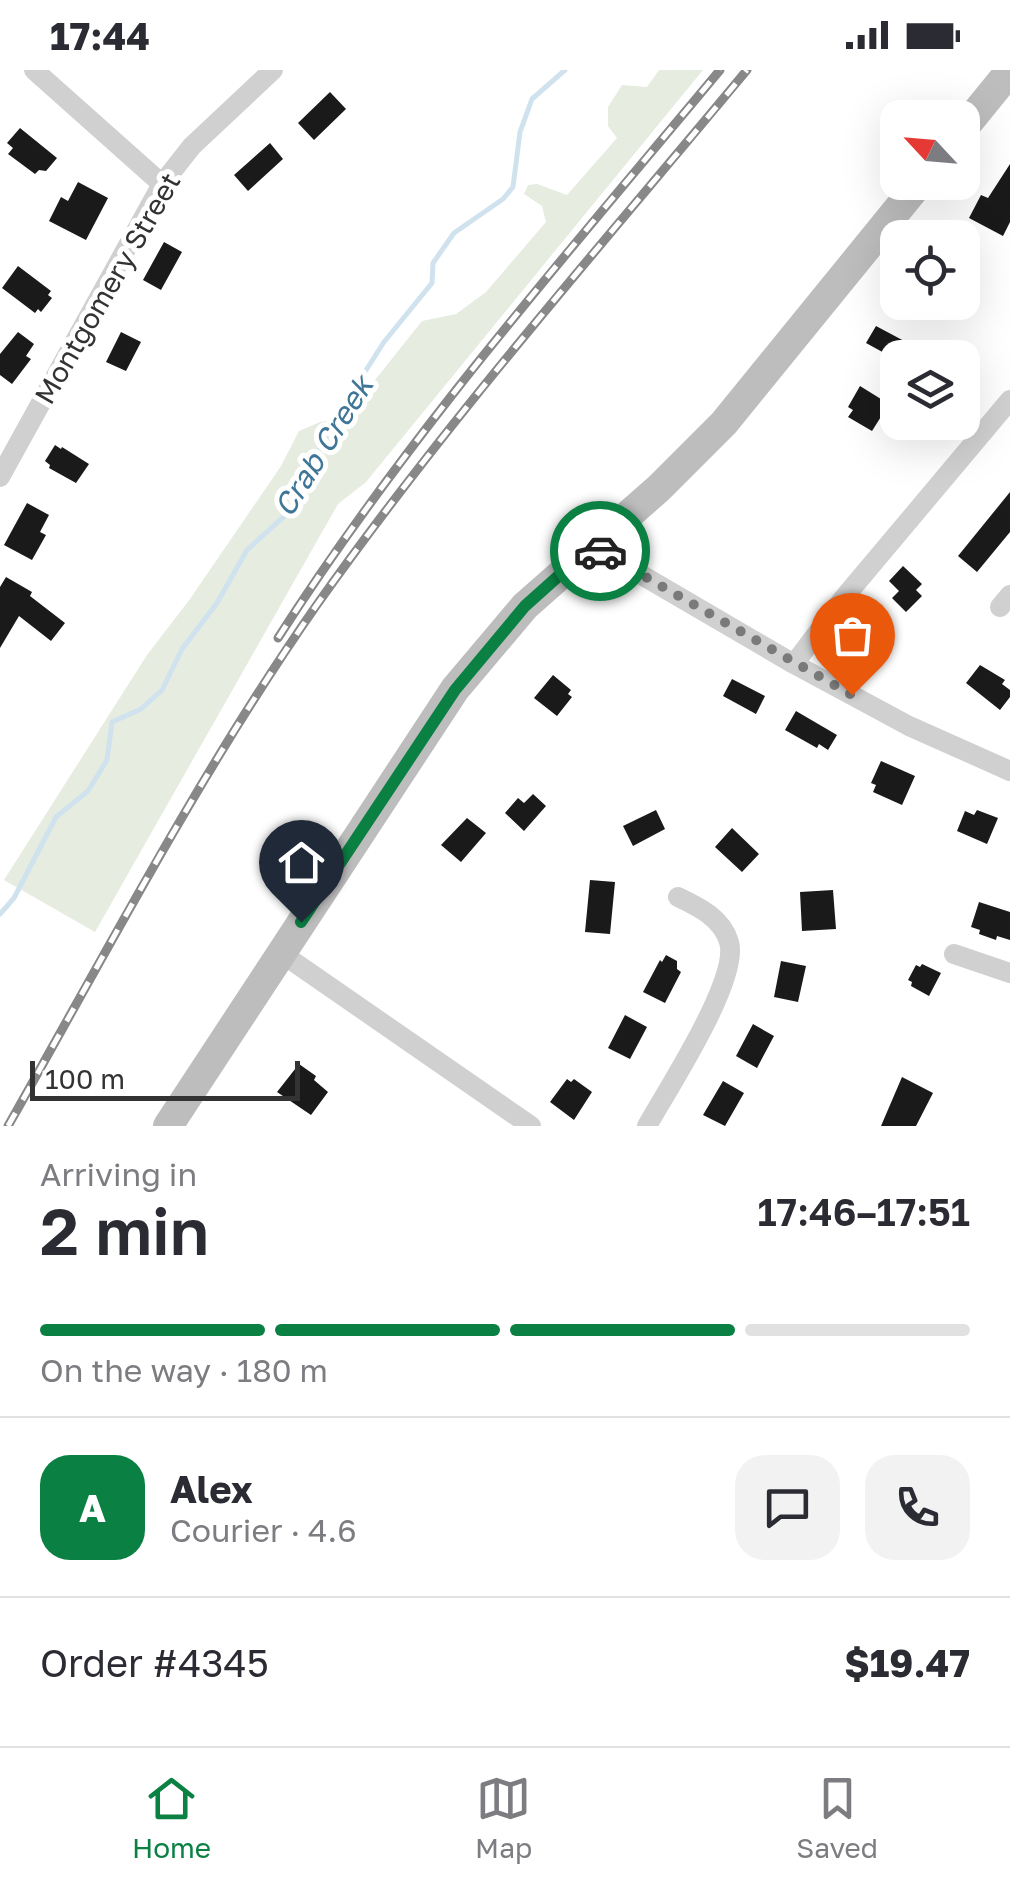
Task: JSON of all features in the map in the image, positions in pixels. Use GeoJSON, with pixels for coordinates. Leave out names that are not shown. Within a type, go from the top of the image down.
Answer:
{"type":"FeatureCollection","features":[{"type":"Feature","properties":{"kind":"main road"},"geometry":{"type":"LineString","coordinates":[[980,108],[1010,71]]}},
{"type":"Feature","properties":{"kind":"main road"},"geometry":{"type":"LineString","coordinates":[[168,1126],[455,690],[525,606],[659,488],[724,423],[905,200]]}},
{"type":"Feature","properties":{"kind":"street","name":"Montgomery Street"},"geometry":{"type":"LineString","coordinates":[[0,477],[162,184],[192,146],[273,70]]}},
{"type":"Feature","properties":{"kind":"street"},"geometry":{"type":"LineString","coordinates":[[36,71],[162,184]]}},
{"type":"Feature","properties":{"kind":"street"},"geometry":{"type":"LineString","coordinates":[[794,664],[842,600],[1010,400]]}},
{"type":"Feature","properties":{"kind":"street"},"geometry":{"type":"LineString","coordinates":[[592,546],[909,726],[1010,771]]}},
{"type":"Feature","properties":{"kind":"street"},"geometry":{"type":"LineString","coordinates":[[647,1126],[726,983],[730,943],[711,914],[678,896]]}},
{"type":"Feature","properties":{"kind":"street"},"geometry":{"type":"LineString","coordinates":[[281,953],[531,1126]]}},
{"type":"Feature","properties":{"kind":"street"},"geometry":{"type":"LineString","coordinates":[[954,954],[1010,973]]}},
{"type":"Feature","properties":{"kind":"shaded area"},"geometry":{"type":"Polygon","coordinates":[[[659,70],[703,70],[366,482],[338,504],[95,932],[4,880],[147,655],[281,466],[299,431],[320,422],[350,418],[422,321],[456,314],[486,292],[546,222],[542,206],[524,194],[528,185],[537,184],[567,195],[617,138],[608,126],[608,107],[622,85],[647,87],[659,70]]]}},
{"type":"Feature","properties":{"kind":"building"},"geometry":{"type":"Polygon","coordinates":[[[330,92],[346,109],[314,140],[298,123],[330,92]]]}},
{"type":"Feature","properties":{"kind":"building"},"geometry":{"type":"Polygon","coordinates":[[[20,128],[57,158],[46,171],[35,174],[8,154],[13,148],[7,143],[20,128]]]}},
{"type":"Feature","properties":{"kind":"building"},"geometry":{"type":"Polygon","coordinates":[[[270,143],[283,159],[248,191],[234,175],[270,143]]]}},
{"type":"Feature","properties":{"kind":"building"},"geometry":{"type":"Polygon","coordinates":[[[1010,164],[1010,222],[1003,236],[980,224],[980,220],[969,218],[981,195],[988,198],[1010,164]]]}},
{"type":"Feature","properties":{"kind":"building"},"geometry":{"type":"Polygon","coordinates":[[[78,182],[108,198],[86,240],[49,221],[61,197],[68,201],[78,182]]]}},
{"type":"Feature","properties":{"kind":"building"},"geometry":{"type":"Polygon","coordinates":[[[164,242],[182,252],[161,290],[143,280],[164,242]]]}},
{"type":"Feature","properties":{"kind":"building"},"geometry":{"type":"Polygon","coordinates":[[[18,266],[51,291],[48,295],[52,298],[41,312],[38,309],[35,313],[2,288],[18,266]]]}},
{"type":"Feature","properties":{"kind":"building"},"geometry":{"type":"Polygon","coordinates":[[[876,326],[902,340],[880,340],[880,351],[866,343],[876,326]]]}},
{"type":"Feature","properties":{"kind":"building"},"geometry":{"type":"Polygon","coordinates":[[[18,332],[34,344],[26,356],[31,359],[12,384],[0,375],[0,354],[18,332]]]}},
{"type":"Feature","properties":{"kind":"building"},"geometry":{"type":"Polygon","coordinates":[[[121,332],[141,342],[126,371],[106,362],[121,332]]]}},
{"type":"Feature","properties":{"kind":"building"},"geometry":{"type":"Polygon","coordinates":[[[860,386],[880,398],[880,418],[872,431],[848,417],[853,410],[848,407],[860,386]]]}},
{"type":"Feature","properties":{"kind":"building"},"geometry":{"type":"Polygon","coordinates":[[[55,445],[89,464],[76,483],[49,468],[45,461],[55,445]]]}},
{"type":"Feature","properties":{"kind":"building"},"geometry":{"type":"Polygon","coordinates":[[[1010,492],[1010,532],[977,572],[958,556],[1010,492]]]}},
{"type":"Feature","properties":{"kind":"building"},"geometry":{"type":"Polygon","coordinates":[[[27,503],[49,515],[40,532],[46,535],[32,560],[4,545],[27,503]]]}},
{"type":"Feature","properties":{"kind":"building"},"geometry":{"type":"Polygon","coordinates":[[[903,566],[922,584],[916,590],[922,596],[906,612],[892,598],[899,591],[889,581],[903,566]]]}},
{"type":"Feature","properties":{"kind":"building"},"geometry":{"type":"Polygon","coordinates":[[[6,577],[32,592],[30,596],[65,623],[51,641],[19,616],[0,648],[0,587],[6,577]]]}},
{"type":"Feature","properties":{"kind":"building"},"geometry":{"type":"Polygon","coordinates":[[[980,665],[1005,680],[1002,684],[1010,690],[1010,697],[1000,710],[966,683],[980,665]]]}},
{"type":"Feature","properties":{"kind":"building"},"geometry":{"type":"Polygon","coordinates":[[[553,675],[571,690],[568,694],[572,697],[557,716],[534,698],[553,675]]]}},
{"type":"Feature","properties":{"kind":"building"},"geometry":{"type":"Polygon","coordinates":[[[732,679],[765,696],[756,714],[723,696],[732,679]]]}},
{"type":"Feature","properties":{"kind":"building"},"geometry":{"type":"Polygon","coordinates":[[[796,711],[837,735],[828,750],[785,730],[796,711]]]}},
{"type":"Feature","properties":{"kind":"building"},"geometry":{"type":"Polygon","coordinates":[[[881,761],[915,776],[902,805],[873,792],[876,785],[871,783],[881,761]]]}},
{"type":"Feature","properties":{"kind":"building"},"geometry":{"type":"Polygon","coordinates":[[[533,794],[546,806],[524,831],[505,813],[518,798],[524,803],[533,794]]]}},
{"type":"Feature","properties":{"kind":"building"},"geometry":{"type":"Polygon","coordinates":[[[656,810],[665,829],[633,846],[623,826],[656,810]]]}},
{"type":"Feature","properties":{"kind":"building"},"geometry":{"type":"Polygon","coordinates":[[[977,810],[998,818],[987,844],[957,831],[965,811],[974,815],[977,810]]]}},
{"type":"Feature","properties":{"kind":"building"},"geometry":{"type":"Polygon","coordinates":[[[467,818],[486,833],[461,862],[441,845],[467,818]]]}},
{"type":"Feature","properties":{"kind":"building"},"geometry":{"type":"Polygon","coordinates":[[[732,828],[759,854],[742,872],[715,847],[732,828]]]}},
{"type":"Feature","properties":{"kind":"building"},"geometry":{"type":"Polygon","coordinates":[[[590,880],[615,882],[610,934],[585,932],[590,880]]]}},
{"type":"Feature","properties":{"kind":"building"},"geometry":{"type":"Polygon","coordinates":[[[833,890],[836,929],[802,931],[800,892],[833,890]]]}},
{"type":"Feature","properties":{"kind":"building"},"geometry":{"type":"Polygon","coordinates":[[[979,902],[1010,912],[1010,940],[997,936],[996,940],[971,927],[979,902]]]}},
{"type":"Feature","properties":{"kind":"building"},"geometry":{"type":"Polygon","coordinates":[[[666,955],[677,961],[681,972],[665,1003],[643,992],[666,955]]]}},
{"type":"Feature","properties":{"kind":"building"},"geometry":{"type":"Polygon","coordinates":[[[781,961],[806,966],[798,1002],[774,997],[781,961]]]}},
{"type":"Feature","properties":{"kind":"building"},"geometry":{"type":"Polygon","coordinates":[[[916,965],[941,973],[929,996],[908,980],[916,965]]]}},
{"type":"Feature","properties":{"kind":"building"},"geometry":{"type":"Polygon","coordinates":[[[625,1015],[647,1027],[630,1059],[608,1048],[625,1015]]]}},
{"type":"Feature","properties":{"kind":"building"},"geometry":{"type":"Polygon","coordinates":[[[753,1024],[774,1036],[757,1068],[736,1056],[753,1024]]]}},
{"type":"Feature","properties":{"kind":"building"},"geometry":{"type":"Polygon","coordinates":[[[299,1064],[316,1076],[314,1080],[328,1092],[311,1115],[277,1092],[299,1064]]]}},
{"type":"Feature","properties":{"kind":"building"},"geometry":{"type":"Polygon","coordinates":[[[902,1077],[933,1093],[916,1126],[881,1126],[902,1077]]]}},
{"type":"Feature","properties":{"kind":"building"},"geometry":{"type":"Polygon","coordinates":[[[567,1079],[574,1079],[592,1092],[574,1120],[550,1102],[567,1079]]]}},
{"type":"Feature","properties":{"kind":"building"},"geometry":{"type":"Polygon","coordinates":[[[723,1081],[744,1093],[725,1126],[703,1115],[723,1081]]]}},
{"type":"Feature","properties":{"kind":"waterway","name":"Crab Creek"},"geometry":{"type":"LineString","coordinates":[[0,914],[14,898],[56,817],[88,791],[107,760],[112,722],[141,709],[162,690],[182,649],[217,603],[247,550],[289,512],[333,422],[384,342],[432,283],[433,263],[454,233],[503,199],[513,187],[520,132],[532,99],[565,70]]}},
{"type":"Feature","properties":{"kind":"railway"},"geometry":{"type":"LineString","coordinates":[[278,638],[434,418],[720,70]]}},
{"type":"Feature","properties":{"kind":"railway"},"geometry":{"type":"LineString","coordinates":[[8,1126],[194,797],[316,606],[418,468],[747,70]]}},
{"type":"Feature","properties":{"kind":"way so far"},"geometry":{"type":"LineString","coordinates":[[600,551],[852,695]]}},
{"type":"Feature","properties":{"kind":"route"},"geometry":{"type":"LineString","coordinates":[[301,922],[455,690],[525,606],[592,546],[600,551]]}}]}
